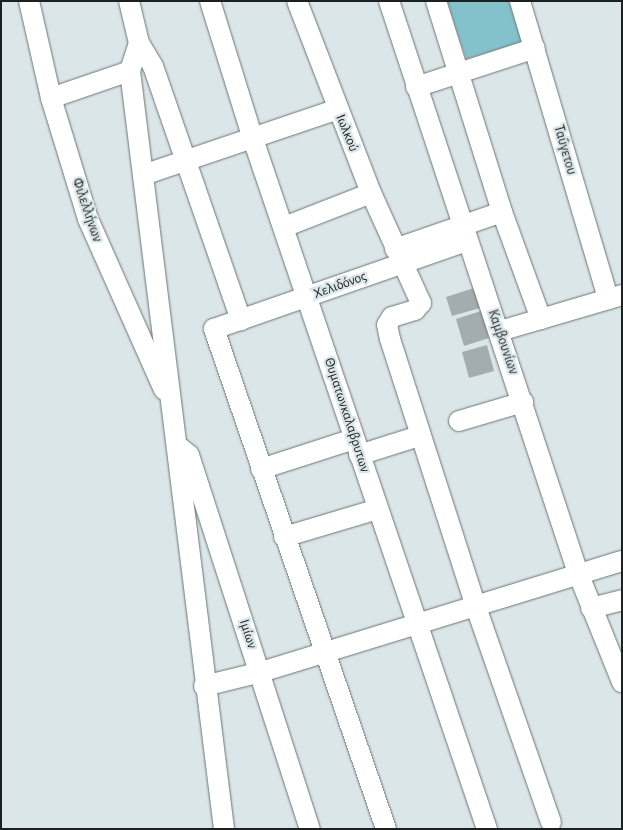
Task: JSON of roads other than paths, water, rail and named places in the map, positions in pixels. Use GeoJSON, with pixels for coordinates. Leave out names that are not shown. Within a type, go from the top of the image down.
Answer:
{"type":"FeatureCollection","features":[{"type":"Feature","properties":{"kind":"street","name":"Φιλελλήνων"},"geometry":{"type":"LineString","coordinates":[[29,1],[52,98],[88,219],[172,409]]}},
{"type":"Feature","properties":{"kind":"street"},"geometry":{"type":"LineString","coordinates":[[129,1],[140,42],[153,66],[241,320]]}},
{"type":"Feature","properties":{"kind":"street","name":"Θυματωνκαλαβρυτων"},"geometry":{"type":"LineString","coordinates":[[210,1],[253,139],[308,296],[378,509],[420,625],[486,829]]}},
{"type":"Feature","properties":{"kind":"street","name":"Ιωλκού"},"geometry":{"type":"LineString","coordinates":[[297,1],[371,193],[420,303],[415,310],[392,317],[387,325],[419,436]]}},
{"type":"Feature","properties":{"kind":"street","name":"Καμβουνίων"},"geometry":{"type":"LineString","coordinates":[[389,1],[464,234],[500,331],[578,573],[622,682]]}},
{"type":"Feature","properties":{"kind":"street"},"geometry":{"type":"LineString","coordinates":[[436,1],[502,212],[541,319]]}},
{"type":"Feature","properties":{"kind":"street","name":"Ταΰγετου"},"geometry":{"type":"LineString","coordinates":[[520,1],[615,297]]}},
{"type":"Feature","properties":{"kind":"street"},"geometry":{"type":"LineString","coordinates":[[140,42],[130,71],[177,444],[204,686],[224,829]]}},
{"type":"Feature","properties":{"kind":"street"},"geometry":{"type":"LineString","coordinates":[[416,87],[535,48]]}},
{"type":"Feature","properties":{"kind":"street"},"geometry":{"type":"LineString","coordinates":[[52,98],[130,71]]}},
{"type":"Feature","properties":{"kind":"street"},"geometry":{"type":"LineString","coordinates":[[143,176],[338,110]]}},
{"type":"Feature","properties":{"kind":"street"},"geometry":{"type":"LineString","coordinates":[[284,227],[371,193]]}},
{"type":"Feature","properties":{"kind":"street","name":"Χελιδόνος"},"geometry":{"type":"LineString","coordinates":[[261,469],[214,329],[308,296],[399,256],[464,234],[502,212]]}},
{"type":"Feature","properties":{"kind":"street"},"geometry":{"type":"LineString","coordinates":[[500,331],[615,297]]}},
{"type":"Feature","properties":{"kind":"street"},"geometry":{"type":"LineString","coordinates":[[459,421],[523,402]]}},
{"type":"Feature","properties":{"kind":"street"},"geometry":{"type":"LineString","coordinates":[[386,829],[323,654],[261,469],[357,447],[419,436],[551,822]]}},
{"type":"Feature","properties":{"kind":"street","name":"Ιμίων"},"geometry":{"type":"LineString","coordinates":[[177,444],[189,455],[261,672],[310,829]]}},
{"type":"Feature","properties":{"kind":"street"},"geometry":{"type":"LineString","coordinates":[[284,537],[378,509]]}},
{"type":"Feature","properties":{"kind":"street"},"geometry":{"type":"LineString","coordinates":[[204,686],[261,672],[420,625],[578,573],[622,561]]}},
{"type":"Feature","properties":{"kind":"street"},"geometry":{"type":"LineString","coordinates":[[591,608],[622,600]]}}]}
